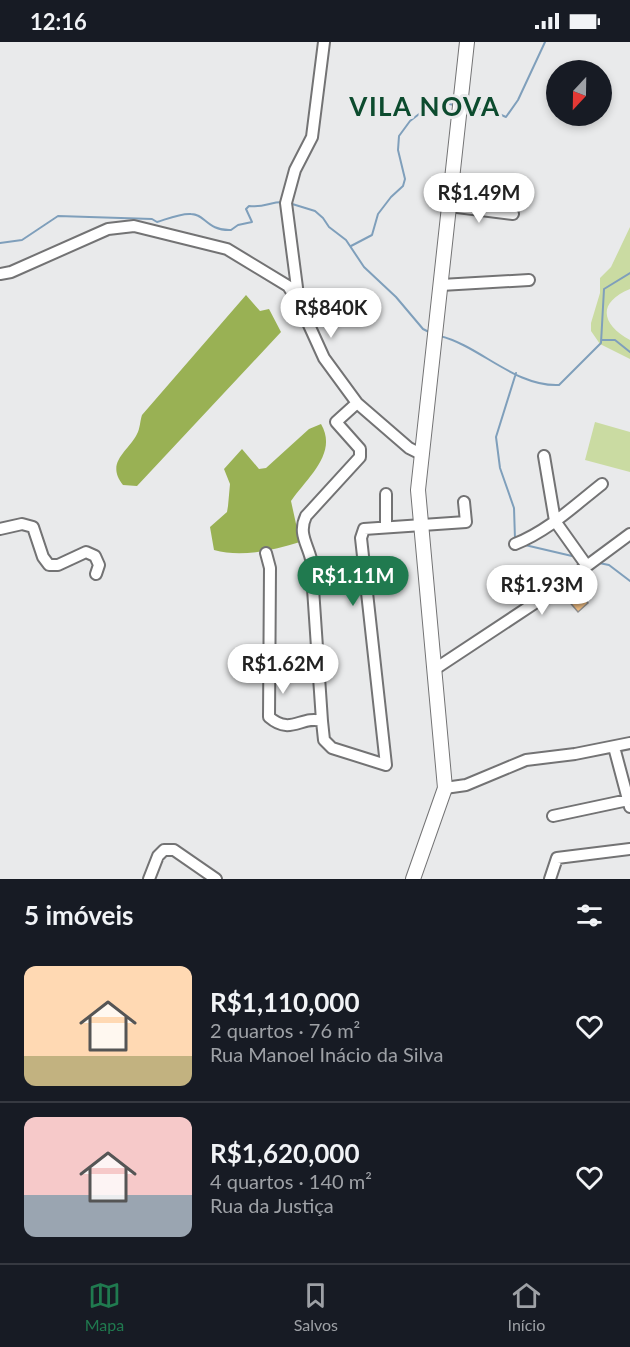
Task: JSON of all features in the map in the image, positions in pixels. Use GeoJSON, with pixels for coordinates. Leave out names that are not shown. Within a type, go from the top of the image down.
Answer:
{"type":"FeatureCollection","features":[{"type":"Feature","properties":{"kind":"main road"},"geometry":{"type":"LineString","coordinates":[[415,878],[444,788],[418,490],[465,45]]}},
{"type":"Feature","properties":{"kind":"street"},"geometry":{"type":"LineString","coordinates":[[299,303],[286,203],[295,170],[312,136],[324,42]]}},
{"type":"Feature","properties":{"kind":"street"},"geometry":{"type":"LineString","coordinates":[[449,206],[513,214]]}},
{"type":"Feature","properties":{"kind":"street"},"geometry":{"type":"LineString","coordinates":[[0,274],[11,272],[108,229],[134,226],[227,249],[288,286],[299,303],[324,358],[357,403],[409,448],[421,454]]}},
{"type":"Feature","properties":{"kind":"street"},"geometry":{"type":"LineString","coordinates":[[441,285],[529,280]]}},
{"type":"Feature","properties":{"kind":"street"},"geometry":{"type":"LineString","coordinates":[[357,403],[336,422],[360,449],[360,457],[306,516],[301,526],[302,536],[311,559],[324,740],[332,748],[386,765],[362,538],[364,530],[466,522],[464,502]]}},
{"type":"Feature","properties":{"kind":"street"},"geometry":{"type":"LineString","coordinates":[[544,456],[555,521],[587,566]]}},
{"type":"Feature","properties":{"kind":"street"},"geometry":{"type":"LineString","coordinates":[[515,544],[530,538],[555,521],[602,484]]}},
{"type":"Feature","properties":{"kind":"street"},"geometry":{"type":"LineString","coordinates":[[386,494],[386,527]]}},
{"type":"Feature","properties":{"kind":"street"},"geometry":{"type":"LineString","coordinates":[[0,529],[22,525],[33,527],[43,557],[49,565],[58,565],[86,552],[95,556],[99,566],[96,574]]}},
{"type":"Feature","properties":{"kind":"street"},"geometry":{"type":"LineString","coordinates":[[435,669],[458,656],[630,534]]}},
{"type":"Feature","properties":{"kind":"street"},"geometry":{"type":"LineString","coordinates":[[266,553],[270,568],[269,717],[277,724],[289,726],[316,719],[322,721]]}},
{"type":"Feature","properties":{"kind":"street"},"geometry":{"type":"LineString","coordinates":[[444,788],[466,785],[535,758],[630,743]]}},
{"type":"Feature","properties":{"kind":"street"},"geometry":{"type":"LineString","coordinates":[[553,816],[629,804],[614,747]]}},
{"type":"Feature","properties":{"kind":"street"},"geometry":{"type":"LineString","coordinates":[[550,879],[557,858],[630,849]]}},
{"type":"Feature","properties":{"kind":"street"},"geometry":{"type":"LineString","coordinates":[[149,879],[158,856],[164,850],[174,850],[213,878]]}},
{"type":"Feature","properties":{"kind":"green space"},"geometry":{"type":"Polygon","coordinates":[[[630,227],[630,289],[612,301],[607,314],[613,328],[630,340],[630,359],[600,344],[591,331],[591,323],[600,293],[600,278],[611,267],[630,227]]]}},
{"type":"Feature","properties":{"kind":"green space"},"geometry":{"type":"Polygon","coordinates":[[[246,295],[260,311],[269,309],[281,332],[137,486],[123,485],[116,470],[117,464],[137,434],[142,415],[246,295]]]}},
{"type":"Feature","properties":{"kind":"green space"},"geometry":{"type":"Polygon","coordinates":[[[595,422],[630,432],[630,472],[585,460],[595,422]]]}},
{"type":"Feature","properties":{"kind":"green space"},"geometry":{"type":"Polygon","coordinates":[[[321,424],[326,445],[323,455],[319,464],[291,501],[300,542],[246,553],[214,550],[210,527],[227,512],[228,506],[230,484],[224,469],[242,449],[259,469],[266,468],[309,429],[321,424]]]}},
{"type":"Feature","properties":{"kind":"building"},"geometry":{"type":"Polygon","coordinates":[[[577,590],[588,603],[578,612],[567,599],[577,590]]]}},
{"type":"Feature","properties":{"kind":"waterway"},"geometry":{"type":"LineString","coordinates":[[466,107],[492,111],[506,117],[518,100],[545,42]]}},
{"type":"Feature","properties":{"kind":"waterway"},"geometry":{"type":"LineString","coordinates":[[351,246],[372,235],[378,214],[403,186],[405,179],[398,150],[399,136],[410,121],[436,101],[454,105]]}},
{"type":"Feature","properties":{"kind":"waterway"},"geometry":{"type":"LineString","coordinates":[[0,243],[22,240],[58,216],[152,219],[157,222],[178,215],[191,214],[217,228],[231,230],[238,225],[252,222],[246,209],[249,206],[283,202]]}},
{"type":"Feature","properties":{"kind":"waterway"},"geometry":{"type":"LineString","coordinates":[[289,203],[315,211],[323,218],[329,227],[346,240],[364,267],[396,297],[423,329],[429,332]]}},
{"type":"Feature","properties":{"kind":"waterway"},"geometry":{"type":"LineString","coordinates":[[440,336],[469,348],[527,380],[559,385],[601,343],[604,289],[630,273]]}},
{"type":"Feature","properties":{"kind":"waterway"},"geometry":{"type":"LineString","coordinates":[[601,340],[615,340],[630,352]]}},
{"type":"Feature","properties":{"kind":"waterway"},"geometry":{"type":"LineString","coordinates":[[515,539],[514,508],[500,468],[496,437],[516,373]]}},
{"type":"Feature","properties":{"kind":"waterway"},"geometry":{"type":"LineString","coordinates":[[525,545],[572,556]]}},
{"type":"Feature","properties":{"kind":"waterway"},"geometry":{"type":"LineString","coordinates":[[599,563],[609,565],[630,581]]}},
{"type":"Feature","properties":{"kind":"district","name":"VILA NOVA"},"geometry":{"type":"Point","coordinates":[425,106]}}]}
